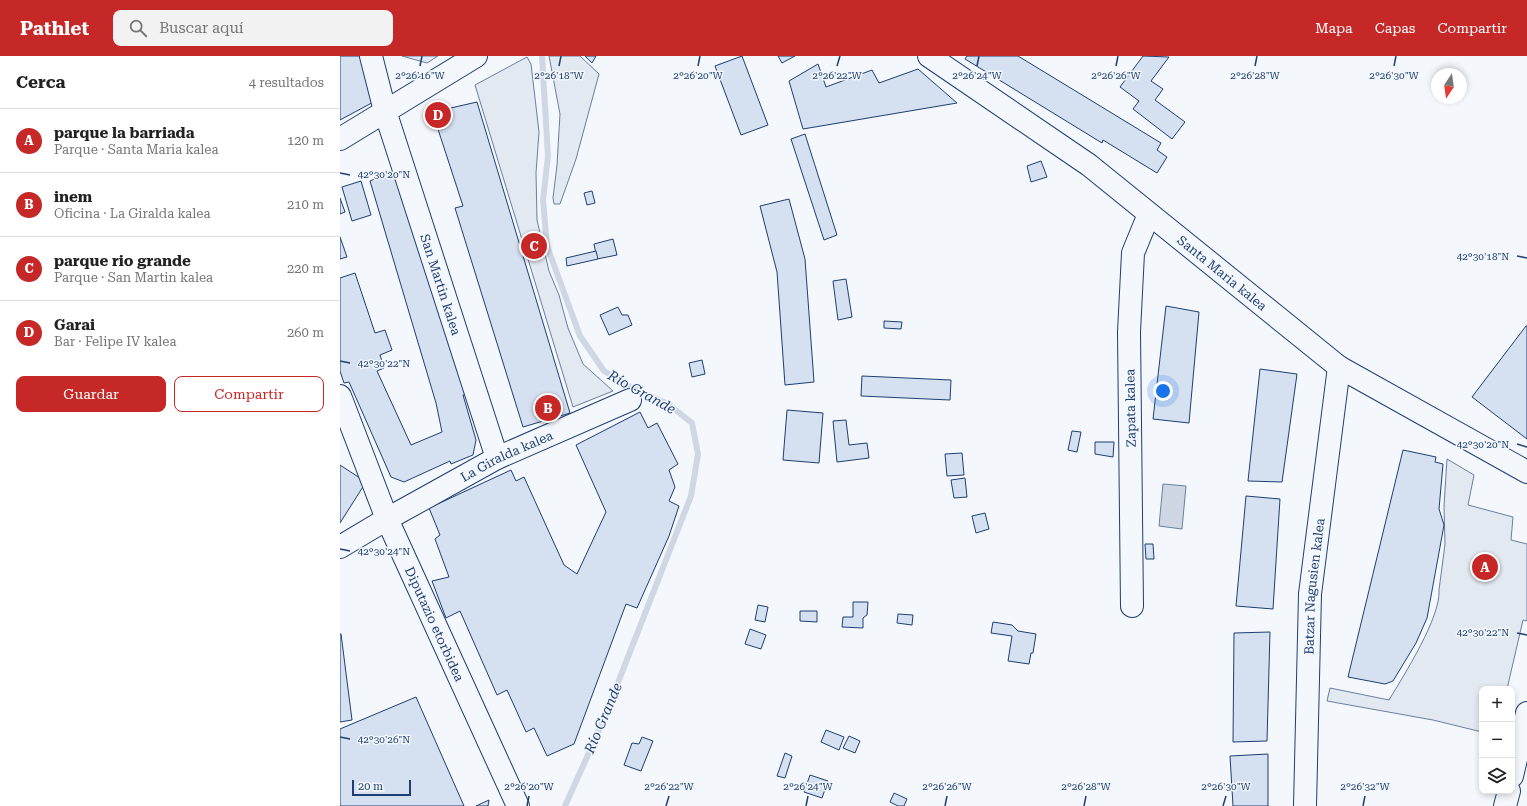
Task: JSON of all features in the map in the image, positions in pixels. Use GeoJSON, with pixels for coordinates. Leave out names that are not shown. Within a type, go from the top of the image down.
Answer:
{"type":"FeatureCollection","features":[{"type":"Feature","properties":{"kind":"street","name":"San Martin kalea"},"geometry":{"type":"LineString","coordinates":[[371,56],[385,111],[497,458]]}},
{"type":"Feature","properties":{"kind":"street"},"geometry":{"type":"LineString","coordinates":[[340,138],[476,56]]}},
{"type":"Feature","properties":{"kind":"street","name":"Santa Maria kalea"},"geometry":{"type":"LineString","coordinates":[[929,56],[1089,165],[1339,367],[1527,472]]}},
{"type":"Feature","properties":{"kind":"street","name":"Zapata kalea"},"geometry":{"type":"LineString","coordinates":[[1132,606],[1128,332],[1133,253],[1149,214]]}},
{"type":"Feature","properties":{"kind":"street","name":"Batzar Nagusien kalea"},"geometry":{"type":"LineString","coordinates":[[1305,806],[1310,594],[1339,367]]}},
{"type":"Feature","properties":{"kind":"street","name":"Diputazio etorbidea"},"geometry":{"type":"LineString","coordinates":[[340,396],[387,519],[518,806]]}},
{"type":"Feature","properties":{"kind":"street","name":"La Giralda kalea"},"geometry":{"type":"LineString","coordinates":[[340,547],[497,458],[630,400]]}},
{"type":"Feature","properties":{"kind":"street"},"geometry":{"type":"LineString","coordinates":[[1515,763],[1527,713]]}},
{"type":"Feature","properties":{"kind":"street"},"geometry":{"type":"LineString","coordinates":[[1505,806],[1507,794]]}},
{"type":"Feature","properties":{"kind":"shaded area"},"geometry":{"type":"Polygon","coordinates":[[[402,56],[438,56],[427,63],[402,56]]]}},
{"type":"Feature","properties":{"kind":"shaded area"},"geometry":{"type":"Polygon","coordinates":[[[549,56],[580,56],[599,74],[576,159],[560,204],[554,204],[553,198],[557,165],[560,114],[549,56]]]}},
{"type":"Feature","properties":{"kind":"shaded area"},"geometry":{"type":"Polygon","coordinates":[[[527,57],[531,64],[539,132],[536,173],[537,220],[549,271],[559,295],[568,328],[583,364],[613,391],[573,407],[475,85],[527,57]]]}},
{"type":"Feature","properties":{"kind":"shaded area"},"geometry":{"type":"Polygon","coordinates":[[[1447,459],[1474,475],[1468,505],[1513,517],[1511,540],[1527,544],[1527,621],[1523,620],[1508,686],[1479,686],[1479,731],[1433,720],[1327,701],[1330,688],[1389,700],[1428,630],[1438,601],[1445,544],[1444,506],[1447,459]]]}},
{"type":"Feature","properties":{"kind":"shaded area"},"geometry":{"type":"Polygon","coordinates":[[[1163,484],[1186,486],[1182,529],[1159,526],[1163,484]]]}},
{"type":"Feature","properties":{"kind":"building"},"geometry":{"type":"Polygon","coordinates":[[[340,56],[366,56],[379,99],[340,120],[340,56]]]}},
{"type":"Feature","properties":{"kind":"building"},"geometry":{"type":"Polygon","coordinates":[[[585,56],[596,56],[592,63],[585,56]]]}},
{"type":"Feature","properties":{"kind":"building"},"geometry":{"type":"Polygon","coordinates":[[[742,56],[768,125],[741,135],[715,66],[742,56]]]}},
{"type":"Feature","properties":{"kind":"building"},"geometry":{"type":"Polygon","coordinates":[[[778,56],[795,56],[782,63],[778,56]]]}},
{"type":"Feature","properties":{"kind":"building"},"geometry":{"type":"Polygon","coordinates":[[[967,56],[1018,56],[1161,143],[1157,150],[1167,157],[1157,173],[1103,140],[1102,143],[965,59],[967,56]]]}},
{"type":"Feature","properties":{"kind":"building"},"geometry":{"type":"Polygon","coordinates":[[[1143,56],[1169,57],[1151,81],[1163,89],[1155,100],[1185,122],[1172,139],[1133,109],[1139,101],[1120,87],[1143,56]]]}},
{"type":"Feature","properties":{"kind":"building"},"geometry":{"type":"Polygon","coordinates":[[[818,64],[826,87],[872,70],[879,83],[918,69],[957,103],[803,129],[789,81],[818,64]]]}},
{"type":"Feature","properties":{"kind":"building"},"geometry":{"type":"Polygon","coordinates":[[[477,102],[570,413],[523,427],[455,208],[463,206],[435,120],[442,110],[477,102]]]}},
{"type":"Feature","properties":{"kind":"building"},"geometry":{"type":"Polygon","coordinates":[[[805,134],[837,235],[824,240],[791,139],[805,134]]]}},
{"type":"Feature","properties":{"kind":"building"},"geometry":{"type":"Polygon","coordinates":[[[1041,161],[1047,177],[1031,182],[1027,166],[1041,161]]]}},
{"type":"Feature","properties":{"kind":"building"},"geometry":{"type":"Polygon","coordinates":[[[400,168],[466,395],[463,395],[476,440],[473,455],[451,464],[450,461],[404,482],[391,477],[349,382],[344,383],[340,371],[340,278],[355,273],[375,333],[385,330],[392,350],[380,355],[384,368],[377,371],[411,445],[442,432],[436,403],[370,181],[400,168]]]}},
{"type":"Feature","properties":{"kind":"building"},"geometry":{"type":"Polygon","coordinates":[[[361,181],[371,215],[352,221],[342,187],[361,181]]]}},
{"type":"Feature","properties":{"kind":"building"},"geometry":{"type":"Polygon","coordinates":[[[592,191],[595,203],[587,205],[584,193],[592,191]]]}},
{"type":"Feature","properties":{"kind":"building"},"geometry":{"type":"Polygon","coordinates":[[[340,198],[345,212],[340,214],[340,198]]]}},
{"type":"Feature","properties":{"kind":"building"},"geometry":{"type":"Polygon","coordinates":[[[789,199],[805,259],[814,382],[785,385],[777,272],[760,206],[789,199]]]}},
{"type":"Feature","properties":{"kind":"building"},"geometry":{"type":"Polygon","coordinates":[[[340,237],[347,257],[340,259],[340,237]]]}},
{"type":"Feature","properties":{"kind":"building"},"geometry":{"type":"Polygon","coordinates":[[[613,239],[617,255],[597,259],[594,244],[613,239]]]}},
{"type":"Feature","properties":{"kind":"building"},"geometry":{"type":"Polygon","coordinates":[[[596,251],[598,259],[567,266],[566,258],[596,251]]]}},
{"type":"Feature","properties":{"kind":"building"},"geometry":{"type":"Polygon","coordinates":[[[846,279],[852,317],[838,320],[833,281],[846,279]]]}},
{"type":"Feature","properties":{"kind":"building"},"geometry":{"type":"Polygon","coordinates":[[[1166,306],[1199,312],[1189,423],[1153,419],[1166,306]]]}},
{"type":"Feature","properties":{"kind":"building"},"geometry":{"type":"Polygon","coordinates":[[[618,307],[622,315],[628,315],[632,325],[609,335],[600,315],[618,307]]]}},
{"type":"Feature","properties":{"kind":"building"},"geometry":{"type":"Polygon","coordinates":[[[884,321],[902,322],[901,329],[884,328],[884,321]]]}},
{"type":"Feature","properties":{"kind":"building"},"geometry":{"type":"Polygon","coordinates":[[[1527,326],[1527,439],[1472,397],[1527,326]]]}},
{"type":"Feature","properties":{"kind":"building"},"geometry":{"type":"Polygon","coordinates":[[[702,360],[705,374],[692,377],[689,363],[702,360]]]}},
{"type":"Feature","properties":{"kind":"building"},"geometry":{"type":"Polygon","coordinates":[[[1260,369],[1297,374],[1282,482],[1248,481],[1260,369]]]}},
{"type":"Feature","properties":{"kind":"building"},"geometry":{"type":"Polygon","coordinates":[[[862,376],[951,380],[950,400],[861,396],[862,376]]]}},
{"type":"Feature","properties":{"kind":"building"},"geometry":{"type":"Polygon","coordinates":[[[787,410],[823,413],[819,463],[783,460],[787,410]]]}},
{"type":"Feature","properties":{"kind":"building"},"geometry":{"type":"Polygon","coordinates":[[[640,412],[648,428],[657,423],[678,464],[669,470],[675,487],[669,501],[679,506],[669,536],[637,608],[626,604],[574,744],[547,756],[534,728],[526,732],[507,690],[497,695],[460,611],[446,618],[432,581],[449,577],[435,539],[440,535],[429,508],[511,470],[516,481],[524,477],[564,565],[577,574],[606,512],[576,445],[640,412]]]}},
{"type":"Feature","properties":{"kind":"building"},"geometry":{"type":"Polygon","coordinates":[[[846,420],[849,445],[867,443],[869,458],[837,462],[833,421],[846,420]]]}},
{"type":"Feature","properties":{"kind":"building"},"geometry":{"type":"Polygon","coordinates":[[[1072,431],[1081,432],[1077,452],[1068,450],[1072,431]]]}},
{"type":"Feature","properties":{"kind":"building"},"geometry":{"type":"Polygon","coordinates":[[[1095,442],[1114,442],[1113,457],[1095,454],[1095,442]]]}},
{"type":"Feature","properties":{"kind":"building"},"geometry":{"type":"Polygon","coordinates":[[[1403,450],[1436,457],[1435,462],[1443,464],[1439,509],[1444,525],[1427,618],[1416,643],[1393,681],[1385,684],[1348,677],[1403,450]]]}},
{"type":"Feature","properties":{"kind":"building"},"geometry":{"type":"Polygon","coordinates":[[[962,453],[964,475],[947,476],[945,454],[962,453]]]}},
{"type":"Feature","properties":{"kind":"building"},"geometry":{"type":"Polygon","coordinates":[[[340,465],[366,482],[340,523],[340,465]]]}},
{"type":"Feature","properties":{"kind":"building"},"geometry":{"type":"Polygon","coordinates":[[[965,478],[967,497],[954,498],[951,480],[965,478]]]}},
{"type":"Feature","properties":{"kind":"building"},"geometry":{"type":"Polygon","coordinates":[[[1246,496],[1280,499],[1273,609],[1236,606],[1246,496]]]}},
{"type":"Feature","properties":{"kind":"building"},"geometry":{"type":"Polygon","coordinates":[[[985,513],[989,529],[976,533],[972,516],[985,513]]]}},
{"type":"Feature","properties":{"kind":"building"},"geometry":{"type":"Polygon","coordinates":[[[1145,544],[1153,544],[1154,559],[1146,559],[1145,544]]]}},
{"type":"Feature","properties":{"kind":"building"},"geometry":{"type":"Polygon","coordinates":[[[853,602],[868,602],[867,615],[863,618],[863,628],[842,627],[843,617],[853,617],[853,602]]]}},
{"type":"Feature","properties":{"kind":"building"},"geometry":{"type":"Polygon","coordinates":[[[758,605],[768,607],[765,622],[755,620],[758,605]]]}},
{"type":"Feature","properties":{"kind":"building"},"geometry":{"type":"Polygon","coordinates":[[[800,611],[817,611],[817,622],[800,621],[800,611]]]}},
{"type":"Feature","properties":{"kind":"building"},"geometry":{"type":"Polygon","coordinates":[[[898,614],[913,615],[912,625],[897,623],[898,614]]]}},
{"type":"Feature","properties":{"kind":"building"},"geometry":{"type":"Polygon","coordinates":[[[993,622],[1012,625],[1018,631],[1036,634],[1033,653],[1031,653],[1029,664],[1008,661],[1012,636],[991,633],[993,622]]]}},
{"type":"Feature","properties":{"kind":"building"},"geometry":{"type":"Polygon","coordinates":[[[750,629],[766,635],[761,649],[745,644],[750,629]]]}},
{"type":"Feature","properties":{"kind":"building"},"geometry":{"type":"Polygon","coordinates":[[[1270,632],[1267,741],[1233,742],[1234,633],[1270,632]]]}},
{"type":"Feature","properties":{"kind":"building"},"geometry":{"type":"Polygon","coordinates":[[[340,634],[352,720],[340,722],[340,634]]]}},
{"type":"Feature","properties":{"kind":"building"},"geometry":{"type":"Polygon","coordinates":[[[416,697],[464,806],[340,806],[340,729],[416,697]]]}},
{"type":"Feature","properties":{"kind":"building"},"geometry":{"type":"Polygon","coordinates":[[[826,730],[844,737],[839,750],[821,742],[826,730]]]}},
{"type":"Feature","properties":{"kind":"building"},"geometry":{"type":"Polygon","coordinates":[[[849,736],[860,741],[855,753],[843,748],[849,736]]]}},
{"type":"Feature","properties":{"kind":"building"},"geometry":{"type":"Polygon","coordinates":[[[642,737],[653,741],[641,771],[624,765],[632,743],[639,744],[642,737]]]}},
{"type":"Feature","properties":{"kind":"building"},"geometry":{"type":"Polygon","coordinates":[[[785,753],[792,756],[785,778],[777,776],[785,753]]]}},
{"type":"Feature","properties":{"kind":"building"},"geometry":{"type":"Polygon","coordinates":[[[1268,754],[1268,806],[1233,806],[1230,756],[1268,754]]]}},
{"type":"Feature","properties":{"kind":"building"},"geometry":{"type":"Polygon","coordinates":[[[810,775],[828,781],[822,798],[804,792],[810,775]]]}},
{"type":"Feature","properties":{"kind":"building"},"geometry":{"type":"Polygon","coordinates":[[[894,793],[907,799],[904,806],[898,806],[890,802],[894,793]]]}},
{"type":"Feature","properties":{"kind":"building"},"geometry":{"type":"Polygon","coordinates":[[[489,800],[488,806],[476,806],[489,800]]]}},
{"type":"Feature","properties":{"kind":"waterway","name":"Río Grande"},"geometry":{"type":"LineString","coordinates":[[542,56],[548,156],[543,200],[547,246],[580,336],[604,371],[629,386],[668,404],[692,423],[698,454],[691,496],[601,726],[565,806]]}},
{"type":"Feature","properties":{"kind":"place","name":"Garai"},"geometry":{"type":"Point","coordinates":[438,115]}},
{"type":"Feature","properties":{"kind":"place","name":"parque rio grande"},"geometry":{"type":"Point","coordinates":[534,246]}},
{"type":"Feature","properties":{"kind":"place","name":"inem"},"geometry":{"type":"Point","coordinates":[548,408]}},
{"type":"Feature","properties":{"kind":"place","name":"parque la barriada"},"geometry":{"type":"Point","coordinates":[1485,567]}}]}
